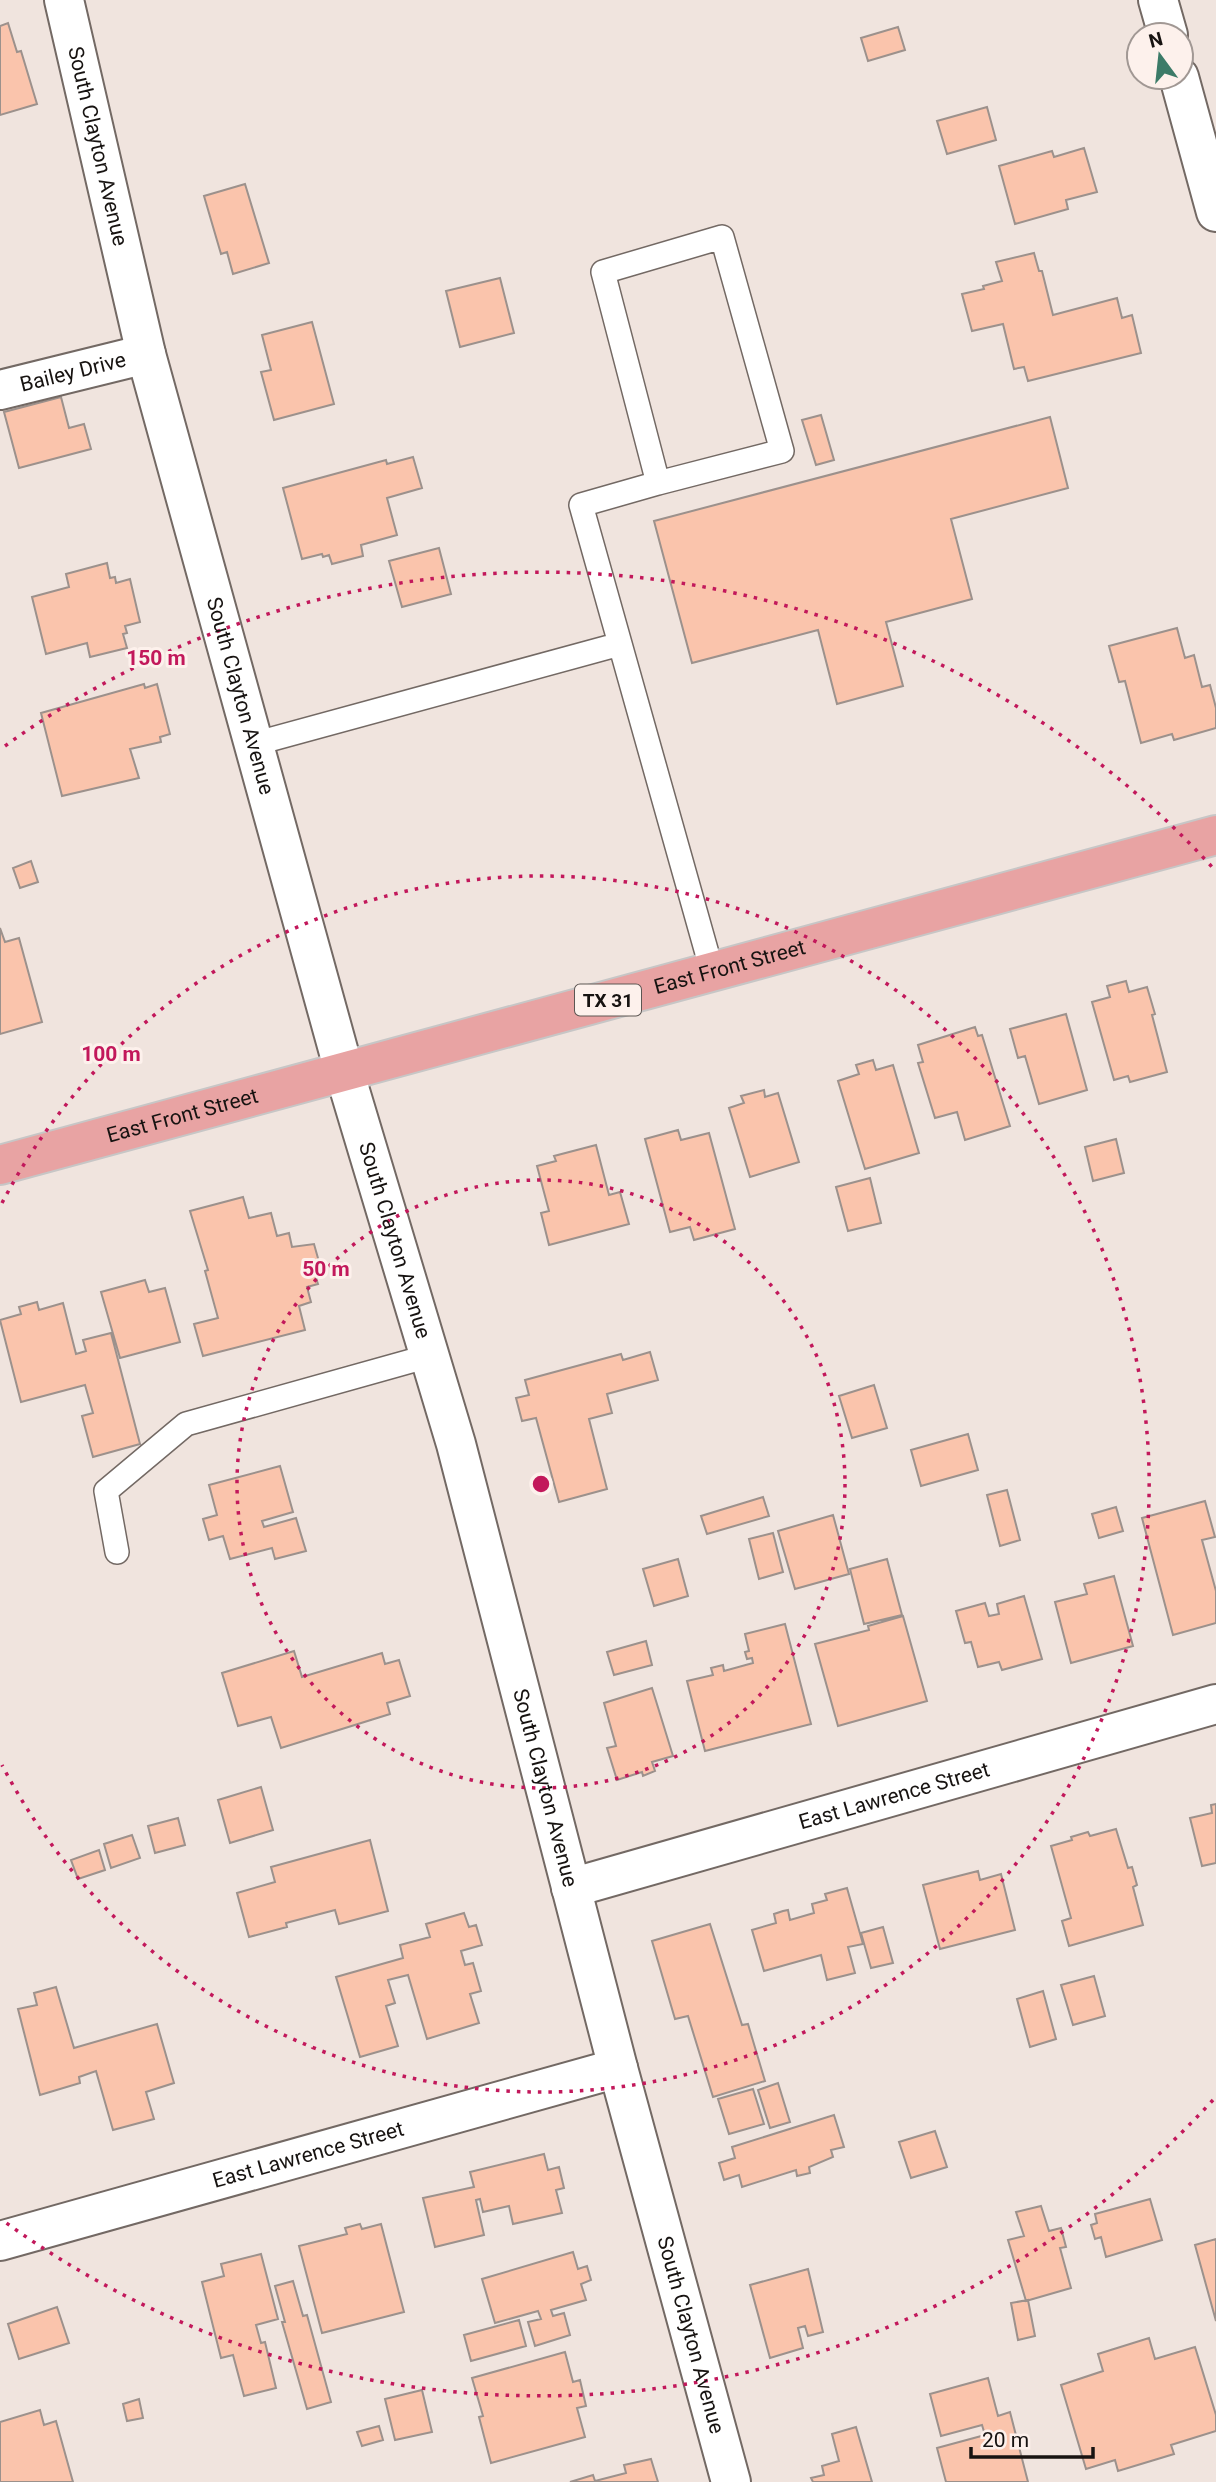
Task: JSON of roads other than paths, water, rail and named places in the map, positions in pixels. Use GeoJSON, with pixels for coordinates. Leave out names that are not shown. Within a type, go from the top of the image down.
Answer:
{"type":"FeatureCollection","features":[{"type":"Feature","properties":{"kind":"main road","name":"East Front Street"},"geometry":{"type":"LineString","coordinates":[[0,1165],[1216,835]]}},
{"type":"Feature","properties":{"kind":"street","name":"South Clayton Avenue"},"geometry":{"type":"LineString","coordinates":[[64,0],[146,354],[344,1071],[456,1444],[618,2068],[730,2482]]}},
{"type":"Feature","properties":{"kind":"street"},"geometry":{"type":"LineString","coordinates":[[1158,0],[1164,21]]}},
{"type":"Feature","properties":{"kind":"street"},"geometry":{"type":"LineString","coordinates":[[1183,91],[1216,212]]}},
{"type":"Feature","properties":{"kind":"street","name":"Bailey Drive"},"geometry":{"type":"LineString","coordinates":[[0,390],[146,354]]}},
{"type":"Feature","properties":{"kind":"street","name":"East Lawrence Street"},"geometry":{"type":"LineString","coordinates":[[571,1888],[1216,1704]]}},
{"type":"Feature","properties":{"kind":"street","name":"East Lawrence Street"},"geometry":{"type":"LineString","coordinates":[[0,2241],[618,2068]]}},
{"type":"Feature","properties":{"kind":"lane"},"geometry":{"type":"LineString","coordinates":[[658,483],[603,272],[722,237],[782,452],[581,505],[712,971]]}},
{"type":"Feature","properties":{"kind":"lane"},"geometry":{"type":"LineString","coordinates":[[254,744],[620,644]]}},
{"type":"Feature","properties":{"kind":"lane"},"geometry":{"type":"LineString","coordinates":[[117,1552],[106,1491],[186,1424],[429,1356]]}}]}
